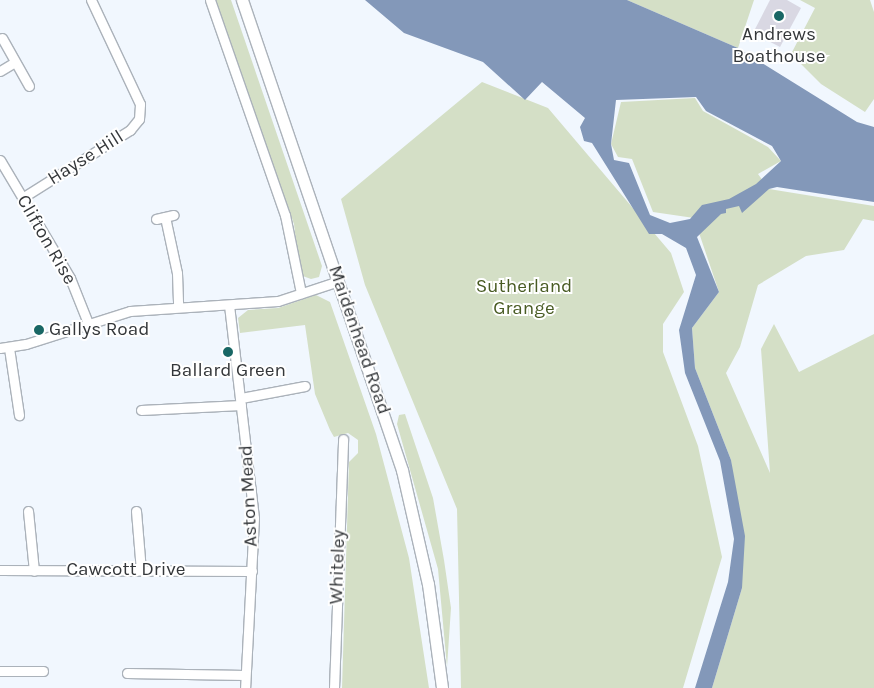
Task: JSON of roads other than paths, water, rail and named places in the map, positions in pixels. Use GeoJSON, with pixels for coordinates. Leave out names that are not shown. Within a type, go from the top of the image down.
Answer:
{"type":"FeatureCollection","features":[{"type":"Feature","properties":{"kind":"main road","name":"Maidenhead Road"},"geometry":{"type":"LineString","coordinates":[[242,0],[339,281],[418,527],[442,688]]}},
{"type":"Feature","properties":{"kind":"street","name":"Hayse Hill"},"geometry":{"type":"LineString","coordinates":[[22,198],[130,130],[139,119],[140,104],[92,0]]}},
{"type":"Feature","properties":{"kind":"street","name":"Maidenhead Road"},"geometry":{"type":"LineString","coordinates":[[210,0],[285,215],[301,293]]}},
{"type":"Feature","properties":{"kind":"street"},"geometry":{"type":"LineString","coordinates":[[2,38],[29,86]]}},
{"type":"Feature","properties":{"kind":"street"},"geometry":{"type":"LineString","coordinates":[[0,71],[14,62]]}},
{"type":"Feature","properties":{"kind":"street","name":"Clifton Rise"},"geometry":{"type":"LineString","coordinates":[[0,160],[70,278],[88,323]]}},
{"type":"Feature","properties":{"kind":"street"},"geometry":{"type":"LineString","coordinates":[[156,219],[170,216],[177,274],[178,307]]}},
{"type":"Feature","properties":{"kind":"street"},"geometry":{"type":"LineString","coordinates":[[19,415],[4,348],[130,311],[278,301],[339,281]]}},
{"type":"Feature","properties":{"kind":"street","name":"Aston Mead"},"geometry":{"type":"LineString","coordinates":[[229,305],[251,468],[252,571],[245,688]]}},
{"type":"Feature","properties":{"kind":"street"},"geometry":{"type":"LineString","coordinates":[[141,410],[241,402],[291,385],[305,386]]}},
{"type":"Feature","properties":{"kind":"street","name":"Whiteley"},"geometry":{"type":"LineString","coordinates":[[334,688],[345,444]]}},
{"type":"Feature","properties":{"kind":"street"},"geometry":{"type":"LineString","coordinates":[[28,510],[34,571]]}},
{"type":"Feature","properties":{"kind":"street"},"geometry":{"type":"LineString","coordinates":[[136,511],[141,570]]}},
{"type":"Feature","properties":{"kind":"street","name":"Cawcott Drive"},"geometry":{"type":"LineString","coordinates":[[0,570],[252,571]]}},
{"type":"Feature","properties":{"kind":"street"},"geometry":{"type":"LineString","coordinates":[[0,671],[44,671]]}},
{"type":"Feature","properties":{"kind":"street"},"geometry":{"type":"LineString","coordinates":[[127,673],[245,675]]}},
{"type":"Feature","properties":{"kind":"water"},"geometry":{"type":"Polygon","coordinates":[[[365,0],[627,0],[738,48],[857,122],[874,127],[874,202],[777,187],[769,189],[742,213],[739,206],[726,209],[726,213],[721,214],[697,237],[719,292],[692,328],[695,368],[731,460],[745,536],[742,588],[712,688],[695,688],[728,582],[734,539],[720,461],[685,373],[679,330],[696,275],[686,248],[662,234],[649,234],[592,143],[584,141],[580,127],[585,118],[542,82],[525,100],[483,62],[404,33],[365,0]],[[696,97],[616,100],[611,144],[614,160],[629,163],[650,215],[670,223],[690,219],[702,205],[729,199],[756,184],[781,161],[772,146],[706,111],[696,97]]]}},
{"type":"Feature","properties":{"kind":"place","name":"Andrews Boathouse"},"geometry":{"type":"Point","coordinates":[779,16]}},
{"type":"Feature","properties":{"kind":"place","name":"Gallys Road"},"geometry":{"type":"Point","coordinates":[39,330]}},
{"type":"Feature","properties":{"kind":"place","name":"Ballard Green"},"geometry":{"type":"Point","coordinates":[228,352]}},
{"type":"Feature","properties":{"kind":"park label","name":"Sutherland Grange"},"geometry":{"type":"Point","coordinates":[524,298]}}]}
